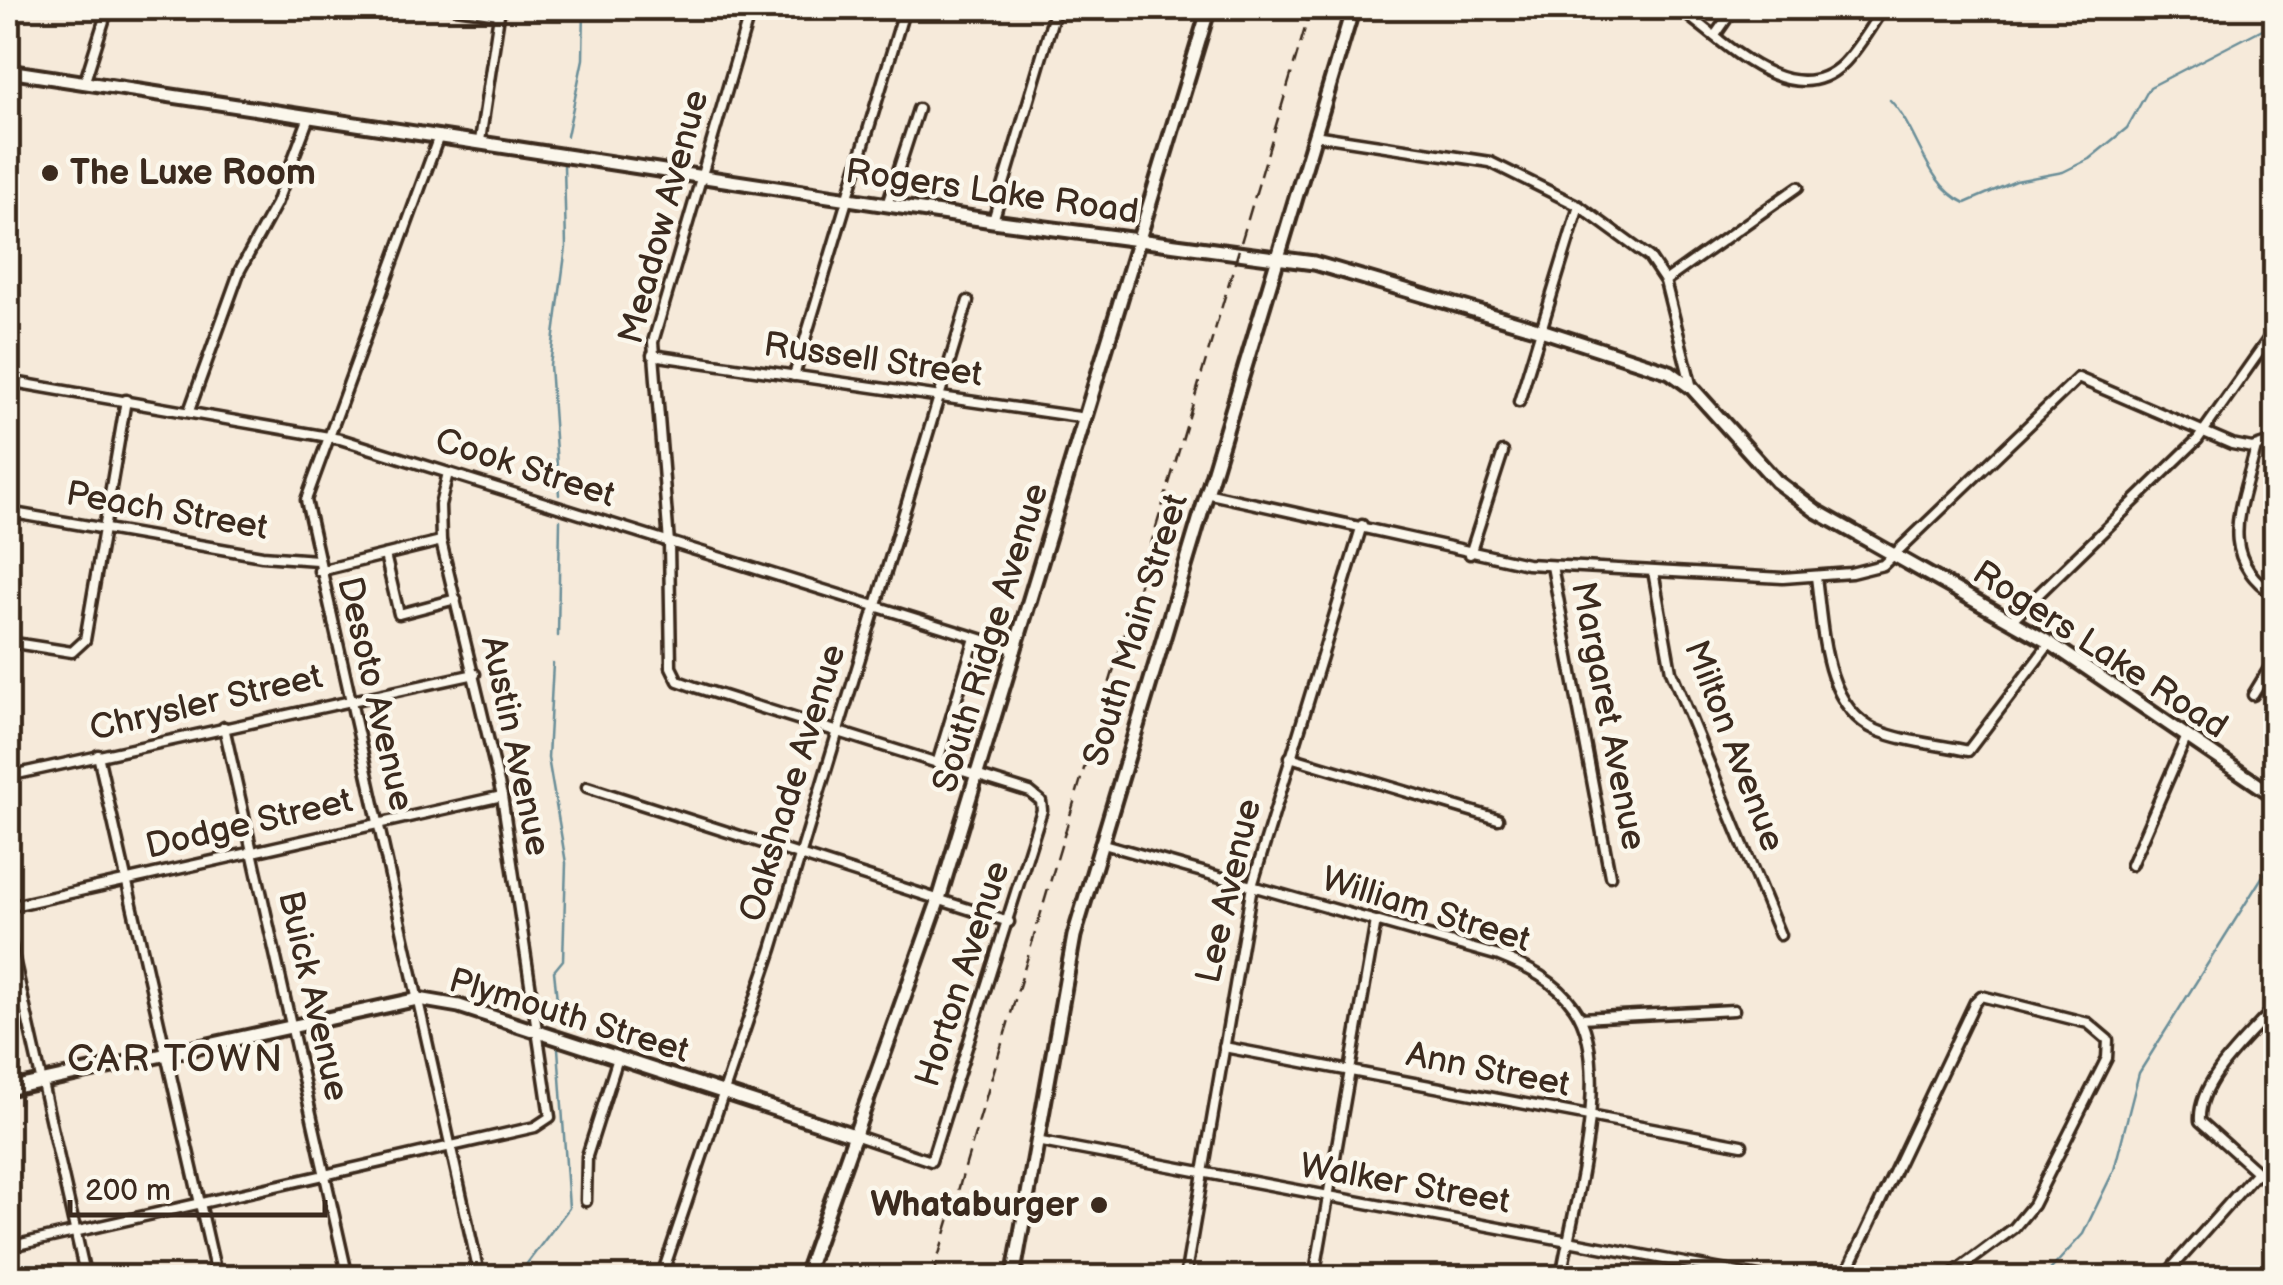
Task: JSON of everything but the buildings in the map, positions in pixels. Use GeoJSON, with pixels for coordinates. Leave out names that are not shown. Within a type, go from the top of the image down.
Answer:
{"type":"FeatureCollection","features":[{"type":"Feature","properties":{"kind":"main road","name":"South Ridge Avenue"},"geometry":{"type":"LineString","coordinates":[[804,1278],[857,1136],[978,777],[1208,8]]}},
{"type":"Feature","properties":{"kind":"main road","name":"South Main Street"},"geometry":{"type":"LineString","coordinates":[[1012,1278],[1070,952],[1353,8]]}},
{"type":"Feature","properties":{"kind":"main road","name":"Rogers Lake Road"},"geometry":{"type":"LineString","coordinates":[[8,71],[993,221],[1332,267],[1541,330],[1670,372],[1692,388],[1776,481],[1892,555],[2050,643],[2276,797]]}},
{"type":"Feature","properties":{"kind":"main road","name":"Plymouth Street"},"geometry":{"type":"LineString","coordinates":[[8,1089],[290,1024],[418,1000],[440,1001],[857,1136]]}},
{"type":"Feature","properties":{"kind":"street"},"geometry":{"type":"LineString","coordinates":[[84,84],[108,8]]}},
{"type":"Feature","properties":{"kind":"street"},"geometry":{"type":"LineString","coordinates":[[456,8],[500,10],[480,141]]}},
{"type":"Feature","properties":{"kind":"street","name":"Meadow Avenue"},"geometry":{"type":"LineString","coordinates":[[751,8],[652,355],[669,542],[671,667],[678,681],[838,732]]}},
{"type":"Feature","properties":{"kind":"street"},"geometry":{"type":"LineString","coordinates":[[794,376],[905,8]]}},
{"type":"Feature","properties":{"kind":"street"},"geometry":{"type":"LineString","coordinates":[[993,221],[1056,8]]}},
{"type":"Feature","properties":{"kind":"street"},"geometry":{"type":"LineString","coordinates":[[1678,8],[1776,76],[1806,83],[1841,67],[1884,8]]}},
{"type":"Feature","properties":{"kind":"street"},"geometry":{"type":"LineString","coordinates":[[1716,34],[1734,8]]}},
{"type":"Feature","properties":{"kind":"street"},"geometry":{"type":"LineString","coordinates":[[888,205],[918,109]]}},
{"type":"Feature","properties":{"kind":"street"},"geometry":{"type":"LineString","coordinates":[[190,411],[240,270],[276,204],[309,117]]}},
{"type":"Feature","properties":{"kind":"street"},"geometry":{"type":"LineString","coordinates":[[1314,135],[1490,162],[1579,206],[1649,257],[1665,282],[1692,388]]}},
{"type":"Feature","properties":{"kind":"street","name":"Desoto Avenue"},"geometry":{"type":"LineString","coordinates":[[439,136],[326,436],[306,500],[480,1278]]}},
{"type":"Feature","properties":{"kind":"street"},"geometry":{"type":"LineString","coordinates":[[1665,282],[1798,188]]}},
{"type":"Feature","properties":{"kind":"street"},"geometry":{"type":"LineString","coordinates":[[1518,402],[1579,206]]}},
{"type":"Feature","properties":{"kind":"street","name":"Oakshade Avenue"},"geometry":{"type":"LineString","coordinates":[[662,1278],[800,855],[968,301]]}},
{"type":"Feature","properties":{"kind":"street"},"geometry":{"type":"LineString","coordinates":[[2012,620],[2203,432],[2276,328]]}},
{"type":"Feature","properties":{"kind":"street","name":"Russell Street"},"geometry":{"type":"LineString","coordinates":[[652,355],[1086,418]]}},
{"type":"Feature","properties":{"kind":"street"},"geometry":{"type":"LineString","coordinates":[[1206,493],[1470,554],[1552,566],[1816,577],[1876,569],[2078,378],[2203,432],[2256,446],[2276,440]]}},
{"type":"Feature","properties":{"kind":"street","name":"Cook Street"},"geometry":{"type":"LineString","coordinates":[[8,385],[126,400],[326,436],[1016,650]]}},
{"type":"Feature","properties":{"kind":"street"},"geometry":{"type":"LineString","coordinates":[[8,642],[63,652],[82,646],[126,400]]}},
{"type":"Feature","properties":{"kind":"street"},"geometry":{"type":"LineString","coordinates":[[2256,446],[2236,530],[2237,550],[2244,570],[2276,596]]}},
{"type":"Feature","properties":{"kind":"street"},"geometry":{"type":"LineString","coordinates":[[1470,554],[1503,452]]}},
{"type":"Feature","properties":{"kind":"street","name":"Austin Avenue"},"geometry":{"type":"LineString","coordinates":[[448,472],[440,505],[441,541],[502,796],[552,1108],[547,1122],[450,1146]]}},
{"type":"Feature","properties":{"kind":"street","name":"Peach Street"},"geometry":{"type":"LineString","coordinates":[[8,512],[262,556],[317,560]]}},
{"type":"Feature","properties":{"kind":"street","name":"Lee Avenue"},"geometry":{"type":"LineString","coordinates":[[1185,1278],[1252,886],[1362,526]]}},
{"type":"Feature","properties":{"kind":"street"},"geometry":{"type":"LineString","coordinates":[[319,571],[441,541]]}},
{"type":"Feature","properties":{"kind":"street"},"geometry":{"type":"LineString","coordinates":[[385,554],[399,614],[456,599]]}},
{"type":"Feature","properties":{"kind":"street","name":"Margaret Avenue"},"geometry":{"type":"LineString","coordinates":[[1552,566],[1610,876]]}},
{"type":"Feature","properties":{"kind":"street","name":"Milton Avenue"},"geometry":{"type":"LineString","coordinates":[[1653,571],[1670,671],[1780,935]]}},
{"type":"Feature","properties":{"kind":"street"},"geometry":{"type":"LineString","coordinates":[[1816,577],[1834,680],[1848,710],[1881,732],[1968,750],[2050,643]]}},
{"type":"Feature","properties":{"kind":"street"},"geometry":{"type":"LineString","coordinates":[[936,764],[975,638]]}},
{"type":"Feature","properties":{"kind":"street"},"geometry":{"type":"LineString","coordinates":[[2253,696],[2276,657]]}},
{"type":"Feature","properties":{"kind":"street","name":"Chrysler Street"},"geometry":{"type":"LineString","coordinates":[[8,776],[475,674]]}},
{"type":"Feature","properties":{"kind":"street","name":"Buick Avenue"},"geometry":{"type":"LineString","coordinates":[[224,727],[348,1278]]}},
{"type":"Feature","properties":{"kind":"street"},"geometry":{"type":"LineString","coordinates":[[838,732],[978,777]]}},
{"type":"Feature","properties":{"kind":"street"},"geometry":{"type":"LineString","coordinates":[[2132,865],[2188,736]]}},
{"type":"Feature","properties":{"kind":"street"},"geometry":{"type":"LineString","coordinates":[[98,755],[216,1278]]}},
{"type":"Feature","properties":{"kind":"street"},"geometry":{"type":"LineString","coordinates":[[1290,756],[1498,819]]}},
{"type":"Feature","properties":{"kind":"street","name":"Horton Avenue"},"geometry":{"type":"LineString","coordinates":[[931,1162],[1041,818],[1041,801],[1030,792],[978,777]]}},
{"type":"Feature","properties":{"kind":"street"},"geometry":{"type":"LineString","coordinates":[[586,788],[1010,922]]}},
{"type":"Feature","properties":{"kind":"street","name":"Dodge Street"},"geometry":{"type":"LineString","coordinates":[[8,907],[502,796]]}},
{"type":"Feature","properties":{"kind":"street","name":"William Street"},"geometry":{"type":"LineString","coordinates":[[1100,843],[1525,966],[1552,985],[1581,1018]]}},
{"type":"Feature","properties":{"kind":"street"},"geometry":{"type":"LineString","coordinates":[[1314,1278],[1376,921]]}},
{"type":"Feature","properties":{"kind":"street"},"geometry":{"type":"LineString","coordinates":[[8,932],[86,1278]]}},
{"type":"Feature","properties":{"kind":"street"},"geometry":{"type":"LineString","coordinates":[[1844,1278],[1982,996],[2088,1023],[2101,1030],[2109,1049],[2102,1071],[2033,1205],[2014,1228],[1947,1278]]}},
{"type":"Feature","properties":{"kind":"street"},"geometry":{"type":"LineString","coordinates":[[2276,1006],[2272,1018],[2200,1103],[2200,1120],[2276,1189]]}},
{"type":"Feature","properties":{"kind":"street"},"geometry":{"type":"LineString","coordinates":[[1561,1278],[1589,1117],[1590,1052],[1581,1018],[1734,1010]]}},
{"type":"Feature","properties":{"kind":"street","name":"Ann Street"},"geometry":{"type":"LineString","coordinates":[[1224,1046],[1742,1145]]}},
{"type":"Feature","properties":{"kind":"street"},"geometry":{"type":"LineString","coordinates":[[586,1201],[587,1156],[618,1058]]}},
{"type":"Feature","properties":{"kind":"street","name":"Plymouth Street"},"geometry":{"type":"LineString","coordinates":[[857,1136],[931,1162]]}},
{"type":"Feature","properties":{"kind":"street","name":"Walker Street"},"geometry":{"type":"LineString","coordinates":[[1036,1141],[1764,1278]]}},
{"type":"Feature","properties":{"kind":"street"},"geometry":{"type":"LineString","coordinates":[[8,1247],[450,1146]]}},
{"type":"Feature","properties":{"kind":"street"},"geometry":{"type":"LineString","coordinates":[[2167,1276],[2257,1172]]}},
{"type":"Feature","properties":{"kind":"waterway"},"geometry":{"type":"LineString","coordinates":[[567,136],[583,59],[584,8]]}},
{"type":"Feature","properties":{"kind":"waterway"},"geometry":{"type":"LineString","coordinates":[[1890,100],[1940,183],[1965,203],[2016,181],[2063,172],[2089,159],[2127,128],[2150,87],[2276,22]]}},
{"type":"Feature","properties":{"kind":"waterway"},"geometry":{"type":"LineString","coordinates":[[559,495],[550,365],[566,247],[564,165]]}},
{"type":"Feature","properties":{"kind":"waterway"},"geometry":{"type":"LineString","coordinates":[[558,636],[560,520]]}},
{"type":"Feature","properties":{"kind":"waterway"},"geometry":{"type":"LineString","coordinates":[[553,663],[548,758],[566,863],[563,960],[554,971],[559,1019]]}},
{"type":"Feature","properties":{"kind":"waterway"},"geometry":{"type":"LineString","coordinates":[[2043,1278],[2083,1234],[2114,1170],[2139,1073],[2276,855]]}},
{"type":"Feature","properties":{"kind":"waterway"},"geometry":{"type":"LineString","coordinates":[[516,1278],[569,1208],[558,1048]]}},
{"type":"Feature","properties":{"kind":"railway"},"geometry":{"type":"LineString","coordinates":[[932,1278],[1311,8]]}},
{"type":"Feature","properties":{"kind":"place","name":"The Luxe Room"},"geometry":{"type":"Point","coordinates":[50,173]}},
{"type":"Feature","properties":{"kind":"place","name":"Whataburger"},"geometry":{"type":"Point","coordinates":[1099,1205]}},
{"type":"Feature","properties":{"kind":"district","name":"CAR TOWN"},"geometry":{"type":"Point","coordinates":[176,1059]}}]}
